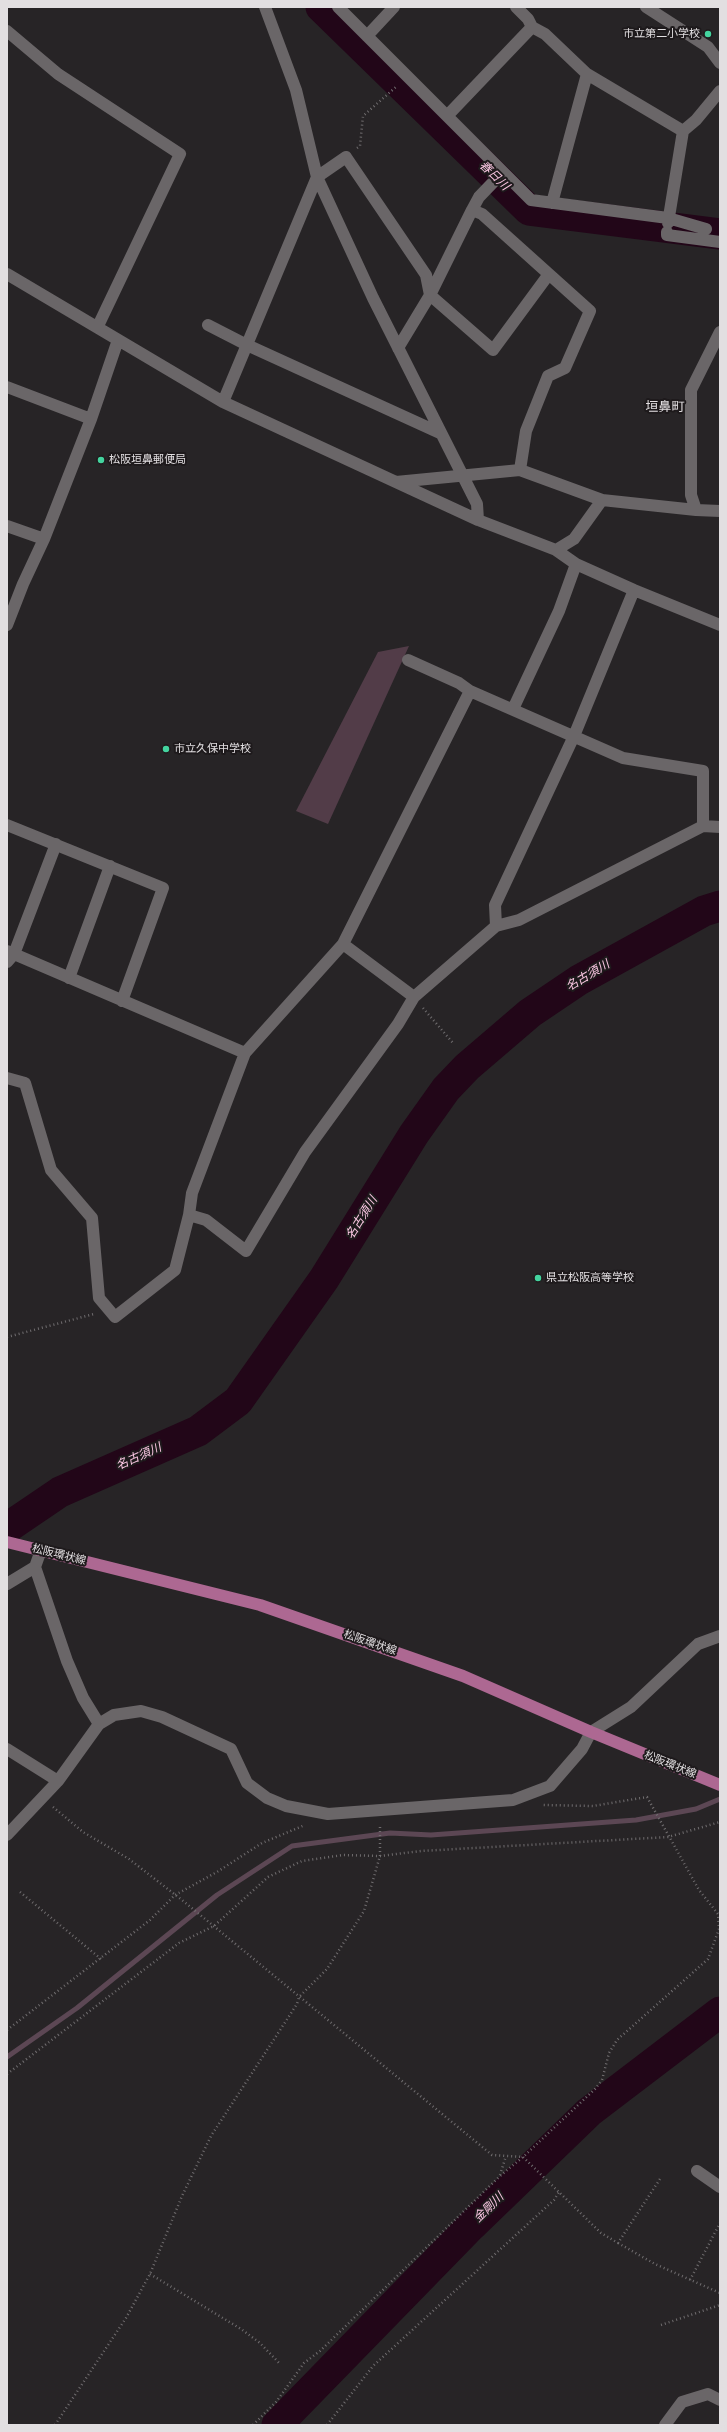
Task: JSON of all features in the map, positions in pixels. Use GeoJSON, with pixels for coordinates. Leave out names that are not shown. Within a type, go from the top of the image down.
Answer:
{"type":"FeatureCollection","features":[{"type":"Feature","properties":{"kind":"main road","name":"松阪環状線"},"geometry":{"type":"LineString","coordinates":[[7,1542],[260,1605],[463,1676],[591,1732],[720,1785]]}},
{"type":"Feature","properties":{"kind":"street"},"geometry":{"type":"LineString","coordinates":[[265,7],[296,90],[318,177],[398,348],[461,474],[478,504],[478,520]]}},
{"type":"Feature","properties":{"kind":"street"},"geometry":{"type":"LineString","coordinates":[[338,7],[531,200],[668,225],[706,229]]}},
{"type":"Feature","properties":{"kind":"street"},"geometry":{"type":"LineString","coordinates":[[367,36],[394,7]]}},
{"type":"Feature","properties":{"kind":"street"},"geometry":{"type":"LineString","coordinates":[[516,7],[528,18],[532,27],[545,34],[587,74],[683,131]]}},
{"type":"Feature","properties":{"kind":"street"},"geometry":{"type":"LineString","coordinates":[[646,7],[708,47],[720,63]]}},
{"type":"Feature","properties":{"kind":"street"},"geometry":{"type":"LineString","coordinates":[[447,116],[532,27]]}},
{"type":"Feature","properties":{"kind":"street"},"geometry":{"type":"LineString","coordinates":[[7,31],[58,74],[180,154],[98,326]]}},
{"type":"Feature","properties":{"kind":"street"},"geometry":{"type":"LineString","coordinates":[[552,203],[587,74]]}},
{"type":"Feature","properties":{"kind":"street"},"geometry":{"type":"LineString","coordinates":[[720,91],[696,120],[683,131],[667,236],[720,242]]}},
{"type":"Feature","properties":{"kind":"street"},"geometry":{"type":"LineString","coordinates":[[223,402],[318,177],[346,157],[426,275],[430,295],[493,350],[549,274]]}},
{"type":"Feature","properties":{"kind":"street"},"geometry":{"type":"LineString","coordinates":[[398,348],[430,295],[479,197],[503,172]]}},
{"type":"Feature","properties":{"kind":"street"},"geometry":{"type":"LineString","coordinates":[[472,210],[482,214],[590,311],[565,368],[548,376],[526,431],[520,470]]}},
{"type":"Feature","properties":{"kind":"street"},"geometry":{"type":"LineString","coordinates":[[7,274],[98,326],[118,340],[223,402],[478,520],[556,550],[576,564],[634,590],[719,622]]}},
{"type":"Feature","properties":{"kind":"street"},"geometry":{"type":"LineString","coordinates":[[208,325],[247,345],[440,433]]}},
{"type":"Feature","properties":{"kind":"street"},"geometry":{"type":"LineString","coordinates":[[696,510],[691,495],[691,390],[720,332]]}},
{"type":"Feature","properties":{"kind":"street"},"geometry":{"type":"LineString","coordinates":[[7,625],[23,584],[44,540],[91,418],[118,340]]}},
{"type":"Feature","properties":{"kind":"street"},"geometry":{"type":"LineString","coordinates":[[7,387],[91,418]]}},
{"type":"Feature","properties":{"kind":"street"},"geometry":{"type":"LineString","coordinates":[[396,482],[461,474],[520,470],[602,500],[696,510],[720,511]]}},
{"type":"Feature","properties":{"kind":"street"},"geometry":{"type":"LineString","coordinates":[[556,550],[574,540],[602,500]]}},
{"type":"Feature","properties":{"kind":"street"},"geometry":{"type":"LineString","coordinates":[[7,526],[44,540]]}},
{"type":"Feature","properties":{"kind":"street"},"geometry":{"type":"LineString","coordinates":[[513,709],[559,611],[576,564]]}},
{"type":"Feature","properties":{"kind":"street"},"geometry":{"type":"LineString","coordinates":[[496,926],[495,905],[574,736],[634,590]]}},
{"type":"Feature","properties":{"kind":"street"},"geometry":{"type":"LineString","coordinates":[[408,660],[459,683],[470,691],[623,758],[703,771],[703,826]]}},
{"type":"Feature","properties":{"kind":"street"},"geometry":{"type":"LineString","coordinates":[[7,1078],[25,1083],[51,1170],[92,1218],[99,1298],[115,1317],[175,1270],[189,1215],[192,1193],[245,1053],[343,944],[470,691]]}},
{"type":"Feature","properties":{"kind":"street"},"geometry":{"type":"LineString","coordinates":[[7,826],[56,844],[163,888],[122,1001]]}},
{"type":"Feature","properties":{"kind":"street"},"geometry":{"type":"LineString","coordinates":[[189,1215],[206,1220],[246,1251],[305,1152],[398,1024],[414,997],[496,926],[519,920],[703,826],[720,827]]}},
{"type":"Feature","properties":{"kind":"street"},"geometry":{"type":"LineString","coordinates":[[56,844],[9,955],[69,978],[245,1053]]}},
{"type":"Feature","properties":{"kind":"street"},"geometry":{"type":"LineString","coordinates":[[69,978],[110,866]]}},
{"type":"Feature","properties":{"kind":"street"},"geometry":{"type":"LineString","coordinates":[[343,944],[414,997]]}},
{"type":"Feature","properties":{"kind":"street"},"geometry":{"type":"LineString","coordinates":[[41,1550],[35,1567],[67,1661],[83,1698],[99,1724]]}},
{"type":"Feature","properties":{"kind":"street"},"geometry":{"type":"LineString","coordinates":[[7,1584],[35,1567]]}},
{"type":"Feature","properties":{"kind":"street"},"geometry":{"type":"LineString","coordinates":[[7,1835],[43,1799],[58,1781],[99,1724],[114,1715],[141,1712],[162,1717],[231,1749],[247,1783],[267,1798],[286,1806],[328,1814],[513,1800],[550,1786],[582,1749],[591,1732],[630,1707],[698,1644],[720,1636]]}},
{"type":"Feature","properties":{"kind":"street"},"geometry":{"type":"LineString","coordinates":[[7,1749],[58,1781]]}},
{"type":"Feature","properties":{"kind":"street"},"geometry":{"type":"LineString","coordinates":[[697,2171],[720,2187]]}},
{"type":"Feature","properties":{"kind":"street"},"geometry":{"type":"LineString","coordinates":[[665,2425],[682,2402],[708,2394],[720,2400]]}},
{"type":"Feature","properties":{"kind":"path"},"geometry":{"type":"LineString","coordinates":[[346,157],[360,146],[363,116],[408,77]]}},
{"type":"Feature","properties":{"kind":"path"},"geometry":{"type":"LineString","coordinates":[[414,997],[453,1043]]}},
{"type":"Feature","properties":{"kind":"path"},"geometry":{"type":"LineString","coordinates":[[7,1337],[94,1316],[99,1298]]}},
{"type":"Feature","properties":{"kind":"path"},"geometry":{"type":"LineString","coordinates":[[253,2425],[276,2402],[304,2363],[320,2351],[500,2176],[523,2157],[595,2089],[602,2080],[609,2053],[617,2040],[708,1959],[719,1929],[718,1914],[699,1890],[647,1797],[593,1806],[551,1806],[513,1800]]}},
{"type":"Feature","properties":{"kind":"path"},"geometry":{"type":"LineString","coordinates":[[43,1799],[83,1832],[129,1859],[175,1895],[492,2155],[523,2157],[601,2233],[655,2264],[720,2293]]}},
{"type":"Feature","properties":{"kind":"path"},"geometry":{"type":"LineString","coordinates":[[54,2425],[126,2318],[150,2274],[182,2196],[212,2136],[297,2004],[299,1996],[326,1969],[364,1911],[380,1856],[380,1810]]}},
{"type":"Feature","properties":{"kind":"path"},"geometry":{"type":"LineString","coordinates":[[7,2030],[150,1920],[175,1895],[217,1872],[262,1842],[328,1814]]}},
{"type":"Feature","properties":{"kind":"path"},"geometry":{"type":"LineString","coordinates":[[7,2074],[179,1942],[214,1926],[268,1877],[302,1862],[343,1855],[380,1856],[421,1851],[668,1837],[720,1822]]}},
{"type":"Feature","properties":{"kind":"path"},"geometry":{"type":"LineString","coordinates":[[20,1892],[101,1959]]}},
{"type":"Feature","properties":{"kind":"path"},"geometry":{"type":"LineString","coordinates":[[500,2176],[506,2156]]}},
{"type":"Feature","properties":{"kind":"path"},"geometry":{"type":"LineString","coordinates":[[618,2243],[660,2179]]}},
{"type":"Feature","properties":{"kind":"path"},"geometry":{"type":"LineString","coordinates":[[327,2425],[373,2366],[554,2200],[559,2192]]}},
{"type":"Feature","properties":{"kind":"path"},"geometry":{"type":"LineString","coordinates":[[690,2280],[720,2223]]}},
{"type":"Feature","properties":{"kind":"path"},"geometry":{"type":"LineString","coordinates":[[150,2274],[241,2329],[260,2343],[280,2364]]}},
{"type":"Feature","properties":{"kind":"path"},"geometry":{"type":"LineString","coordinates":[[661,2325],[720,2305]]}},
{"type":"Feature","properties":{"kind":"shaded area"},"geometry":{"type":"Polygon","coordinates":[[[409,646],[328,824],[296,811],[378,652],[409,646]]]}},
{"type":"Feature","properties":{"kind":"waterway","name":"春日川"},"geometry":{"type":"LineString","coordinates":[[321,7],[529,210],[720,234]]}},
{"type":"Feature","properties":{"kind":"waterway","name":"名古須川"},"geometry":{"type":"LineString","coordinates":[[7,1528],[60,1492],[198,1431],[238,1401],[324,1279],[414,1134],[446,1089],[467,1067],[530,1013],[579,980],[704,911],[720,906]]}},
{"type":"Feature","properties":{"kind":"waterway"},"geometry":{"type":"LineString","coordinates":[[7,2057],[77,2008],[217,1895],[292,1846],[390,1833],[431,1835],[636,1820],[696,1809],[720,1799]]}},
{"type":"Feature","properties":{"kind":"waterway","name":"金剛川"},"geometry":{"type":"LineString","coordinates":[[277,2425],[471,2226],[589,2112],[720,2012]]}},
{"type":"Feature","properties":{"kind":"place","name":"市立第二小学校"},"geometry":{"type":"Point","coordinates":[708,34]}},
{"type":"Feature","properties":{"kind":"place","name":"松阪垣鼻郵便局"},"geometry":{"type":"Point","coordinates":[101,460]}},
{"type":"Feature","properties":{"kind":"place","name":"市立久保中学校"},"geometry":{"type":"Point","coordinates":[166,749]}},
{"type":"Feature","properties":{"kind":"place","name":"県立松阪高等学校"},"geometry":{"type":"Point","coordinates":[538,1278]}},
{"type":"Feature","properties":{"kind":"district","name":"垣鼻町"},"geometry":{"type":"Point","coordinates":[665,408]}}]}
